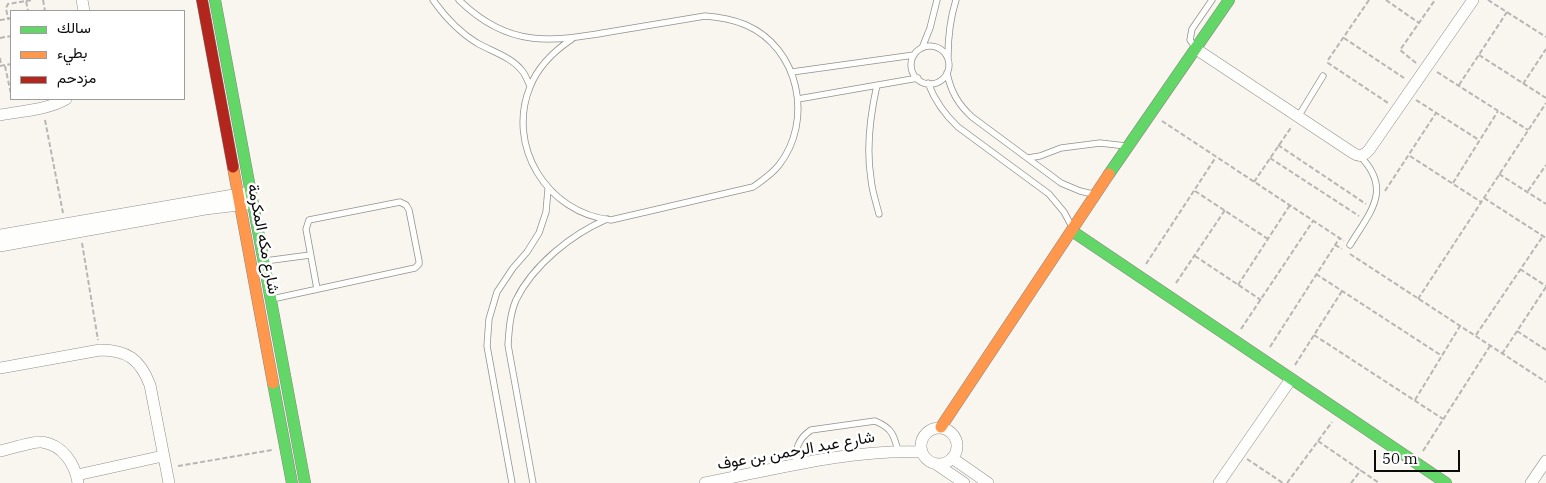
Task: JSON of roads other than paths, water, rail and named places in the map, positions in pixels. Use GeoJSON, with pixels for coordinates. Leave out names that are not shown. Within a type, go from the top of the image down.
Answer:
{"type":"FeatureCollection","features":[{"type":"Feature","properties":{"kind":"street","name":"شارع مكه المكرمة"},"geometry":{"type":"LineString","coordinates":[[202,0],[246,199],[263,261],[305,483]]}},
{"type":"Feature","properties":{"kind":"street","name":"شارع مكه المكرمة"},"geometry":{"type":"LineString","coordinates":[[215,0],[292,483]]}},
{"type":"Feature","properties":{"kind":"street"},"geometry":{"type":"LineString","coordinates":[[941,428],[1128,146],[1152,114],[1229,0]]}},
{"type":"Feature","properties":{"kind":"street"},"geometry":{"type":"LineString","coordinates":[[1196,48],[1298,117],[1360,156],[1369,150],[1473,0]]}},
{"type":"Feature","properties":{"kind":"street"},"geometry":{"type":"LineString","coordinates":[[0,115],[43,107],[64,100]]}},
{"type":"Feature","properties":{"kind":"street"},"geometry":{"type":"LineString","coordinates":[[0,235],[65,223],[246,199]]}},
{"type":"Feature","properties":{"kind":"street"},"geometry":{"type":"LineString","coordinates":[[0,246],[211,208],[246,199]]}},
{"type":"Feature","properties":{"kind":"street"},"geometry":{"type":"LineString","coordinates":[[1072,231],[1446,483]]}},
{"type":"Feature","properties":{"kind":"street"},"geometry":{"type":"LineString","coordinates":[[0,368],[100,350],[113,350],[126,354],[137,362],[145,372],[150,385],[168,483]]}},
{"type":"Feature","properties":{"kind":"street"},"geometry":{"type":"LineString","coordinates":[[1219,483],[1289,378]]}},
{"type":"Feature","properties":{"kind":"street"},"geometry":{"type":"LineString","coordinates":[[936,464],[945,463],[952,458],[956,451],[957,442],[955,438],[949,431],[941,428],[933,428],[926,433],[920,444],[922,452],[927,460],[964,483]]}},
{"type":"Feature","properties":{"kind":"street"},"geometry":{"type":"LineString","coordinates":[[0,451],[40,442],[51,445],[67,457],[73,465],[78,479],[163,456]]}},
{"type":"Feature","properties":{"kind":"street","name":"شارع عبد الرحمن بن عوف"},"geometry":{"type":"LineString","coordinates":[[705,483],[758,478],[796,465],[850,454],[898,451],[922,452]]}},
{"type":"Feature","properties":{"kind":"street"},"geometry":{"type":"LineString","coordinates":[[952,458],[988,483]]}},
{"type":"Feature","properties":{"kind":"street"},"geometry":{"type":"LineString","coordinates":[[1532,483],[1546,461]]}},
{"type":"Feature","properties":{"kind":"lane"},"geometry":{"type":"LineString","coordinates":[[432,0],[459,30],[477,43],[512,60],[523,72],[530,86]]}},
{"type":"Feature","properties":{"kind":"lane"},"geometry":{"type":"LineString","coordinates":[[459,0],[487,24],[504,32],[539,40],[572,39],[705,16],[727,18],[747,25],[766,37],[781,53],[792,72],[798,99],[798,116],[789,150],[773,171],[753,187],[611,220],[590,216],[575,209],[548,189],[537,174],[529,158],[522,122],[524,104],[537,72],[547,59],[572,39]]}},
{"type":"Feature","properties":{"kind":"lane"},"geometry":{"type":"LineString","coordinates":[[937,0],[930,28],[921,48],[914,55],[912,67],[918,78],[928,83],[937,82],[947,73]]}},
{"type":"Feature","properties":{"kind":"lane"},"geometry":{"type":"LineString","coordinates":[[956,0],[950,17],[947,73],[955,98],[963,108],[1061,183],[1090,194],[1098,193]]}},
{"type":"Feature","properties":{"kind":"lane"},"geometry":{"type":"LineString","coordinates":[[1196,48],[1190,40],[1192,29],[1212,0]]}},
{"type":"Feature","properties":{"kind":"lane"},"geometry":{"type":"LineString","coordinates":[[921,48],[930,46],[939,48],[948,57]]}},
{"type":"Feature","properties":{"kind":"lane"},"geometry":{"type":"LineString","coordinates":[[792,72],[914,55]]}},
{"type":"Feature","properties":{"kind":"lane"},"geometry":{"type":"LineString","coordinates":[[1298,117],[1324,76]]}},
{"type":"Feature","properties":{"kind":"lane"},"geometry":{"type":"LineString","coordinates":[[798,99],[918,78]]}},
{"type":"Feature","properties":{"kind":"lane"},"geometry":{"type":"LineString","coordinates":[[928,83],[933,96],[948,118],[1049,194],[1064,212],[1070,222],[1072,231]]}},
{"type":"Feature","properties":{"kind":"lane"},"geometry":{"type":"LineString","coordinates":[[877,85],[870,122],[869,160],[879,214]]}},
{"type":"Feature","properties":{"kind":"lane"},"geometry":{"type":"LineString","coordinates":[[1028,158],[1040,156],[1061,148],[1100,143],[1128,146]]}},
{"type":"Feature","properties":{"kind":"lane"},"geometry":{"type":"LineString","coordinates":[[1350,245],[1372,208],[1376,194],[1376,180],[1370,166],[1360,156]]}},
{"type":"Feature","properties":{"kind":"lane"},"geometry":{"type":"LineString","coordinates":[[512,483],[487,346],[489,318],[497,292],[539,233],[546,212],[548,189]]}},
{"type":"Feature","properties":{"kind":"lane"},"geometry":{"type":"LineString","coordinates":[[270,299],[316,289],[417,267],[418,261],[408,207],[400,202],[311,219],[306,229],[316,289]]}},
{"type":"Feature","properties":{"kind":"lane"},"geometry":{"type":"LineString","coordinates":[[533,483],[508,345],[509,322],[516,301],[527,281],[542,264],[590,226],[606,219]]}},
{"type":"Feature","properties":{"kind":"lane"},"geometry":{"type":"LineString","coordinates":[[263,261],[310,255]]}},
{"type":"Feature","properties":{"kind":"lane"},"geometry":{"type":"LineString","coordinates":[[796,465],[796,449],[799,441],[811,430],[876,421],[890,430],[895,437],[898,451]]}}]}
